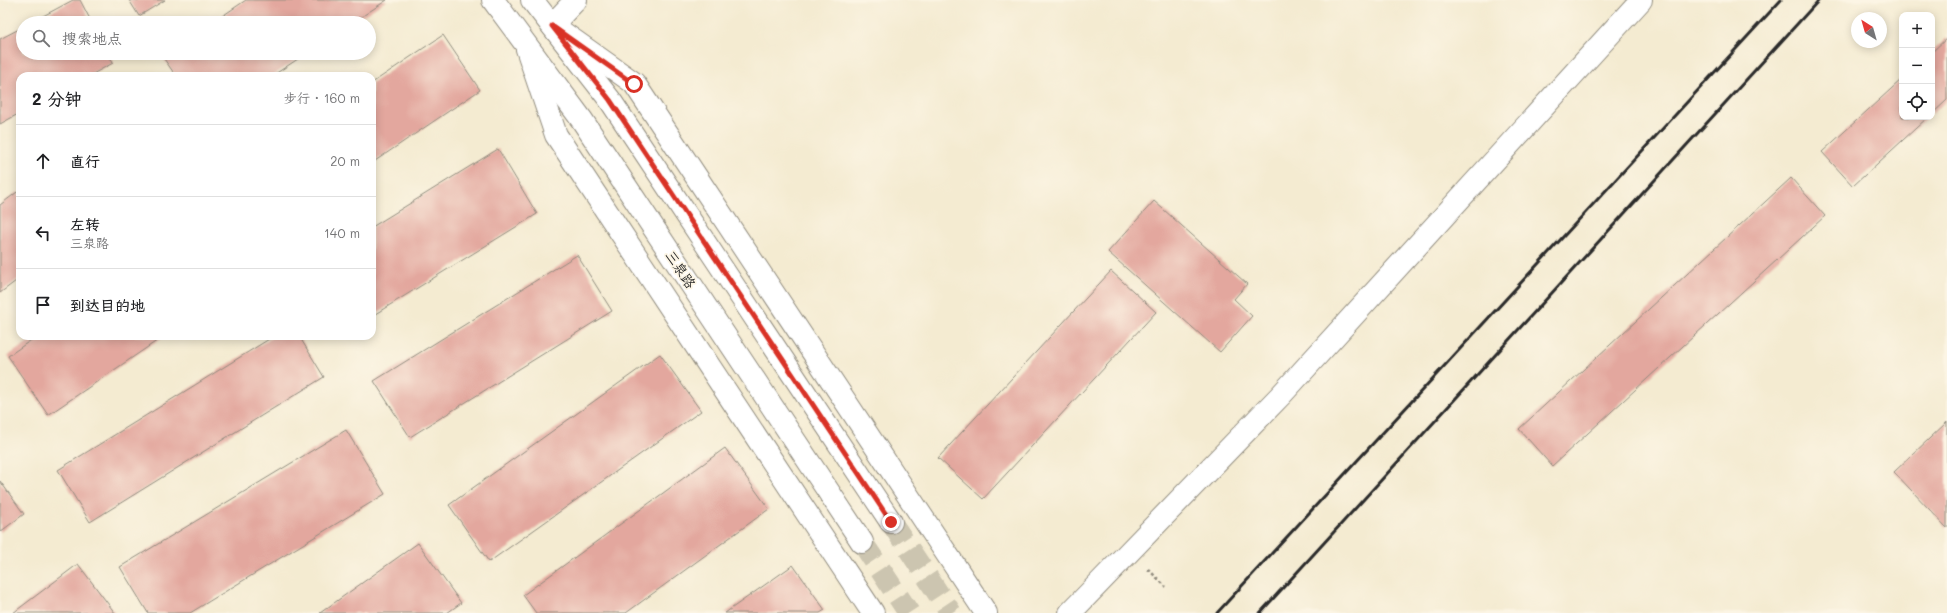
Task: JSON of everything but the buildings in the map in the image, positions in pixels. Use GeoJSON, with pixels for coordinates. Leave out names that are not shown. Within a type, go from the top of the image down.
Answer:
{"type":"FeatureCollection","features":[{"type":"Feature","properties":{"kind":"street","name":"三泉路"},"geometry":{"type":"LineString","coordinates":[[493,0],[582,120],[862,542]]}},
{"type":"Feature","properties":{"kind":"street"},"geometry":{"type":"LineString","coordinates":[[532,0],[610,100],[891,522]]}},
{"type":"Feature","properties":{"kind":"street"},"geometry":{"type":"LineString","coordinates":[[552,26],[576,0]]}},
{"type":"Feature","properties":{"kind":"street"},"geometry":{"type":"LineString","coordinates":[[1070,613],[1281,395],[1641,0]]}},
{"type":"Feature","properties":{"kind":"street"},"geometry":{"type":"LineString","coordinates":[[552,26],[634,84],[986,613]]}},
{"type":"Feature","properties":{"kind":"street"},"geometry":{"type":"LineString","coordinates":[[525,44],[556,135],[872,613]]}},
{"type":"Feature","properties":{"kind":"tunnel"},"geometry":{"type":"LineString","coordinates":[[891,522],[951,613]]}},
{"type":"Feature","properties":{"kind":"tunnel"},"geometry":{"type":"LineString","coordinates":[[862,542],[909,613]]}},
{"type":"Feature","properties":{"kind":"railway"},"geometry":{"type":"LineString","coordinates":[[1217,613],[1781,0]]}},
{"type":"Feature","properties":{"kind":"railway"},"geometry":{"type":"LineString","coordinates":[[1260,613],[1819,0]]}},
{"type":"Feature","properties":{"kind":"route"},"geometry":{"type":"LineString","coordinates":[[634,84],[552,26],[610,100],[891,522]]}}]}
